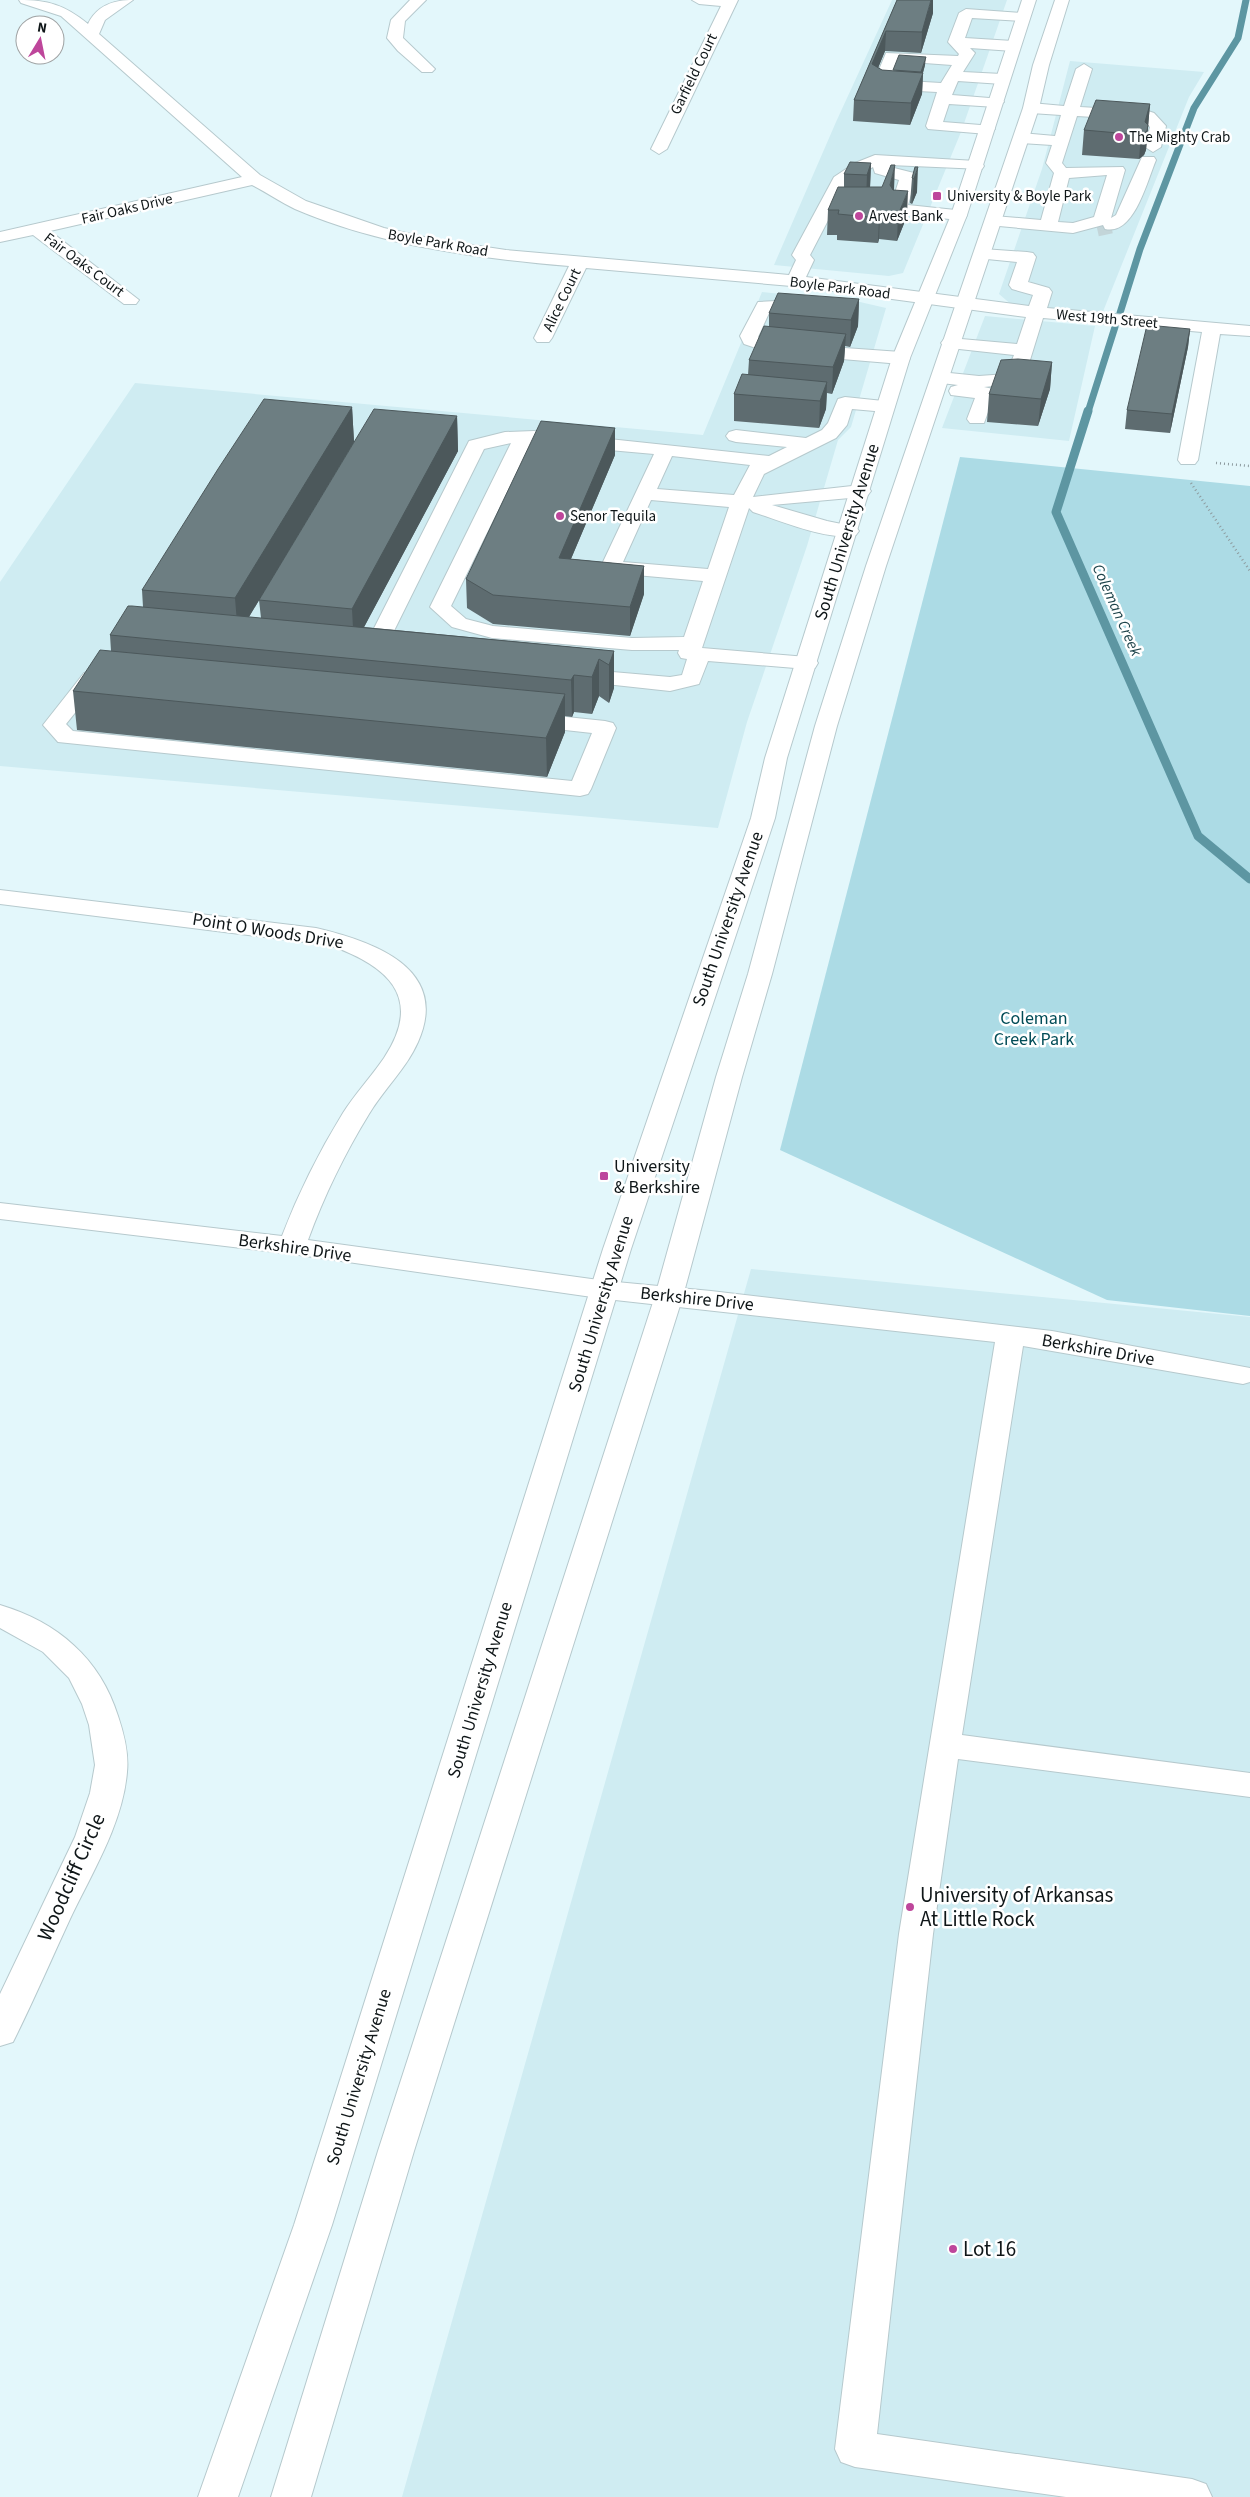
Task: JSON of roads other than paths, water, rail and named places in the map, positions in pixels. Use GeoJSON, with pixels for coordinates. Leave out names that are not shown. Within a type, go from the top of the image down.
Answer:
{"type":"FeatureCollection","features":[{"type":"Feature","properties":{"kind":"main road","name":"Boyle Park Road"},"geometry":{"type":"LineString","coordinates":[[26,0],[62,10],[254,178],[300,205],[379,232],[473,251],[799,282],[963,304]]}},
{"type":"Feature","properties":{"kind":"main road"},"geometry":{"type":"LineString","coordinates":[[91,37],[95,20],[107,9],[126,0]]}},
{"type":"Feature","properties":{"kind":"main road"},"geometry":{"type":"LineString","coordinates":[[419,0],[398,20],[395,38],[403,48],[428,68]]}},
{"type":"Feature","properties":{"kind":"main road"},"geometry":{"type":"LineString","coordinates":[[699,0],[730,1]]}},
{"type":"Feature","properties":{"kind":"main road","name":"South University Avenue"},"geometry":{"type":"LineString","coordinates":[[218,2497],[313,2225],[674,1077],[763,818],[776,758],[849,530],[901,358],[959,216],[1029,0]]}},
{"type":"Feature","properties":{"kind":"main road"},"geometry":{"type":"LineString","coordinates":[[291,2497],[399,2142],[669,1296],[760,974],[826,726],[876,566],[963,304],[971,290],[1031,108],[1041,65],[1062,0]]}},
{"type":"Feature","properties":{"kind":"main road","name":"Garfield Court"},"geometry":{"type":"LineString","coordinates":[[658,149],[730,1]]}},
{"type":"Feature","properties":{"kind":"main road"},"geometry":{"type":"LineString","coordinates":[[62,10],[92,3]]}},
{"type":"Feature","properties":{"kind":"main road"},"geometry":{"type":"LineString","coordinates":[[956,42],[966,12],[1023,17]]}},
{"type":"Feature","properties":{"kind":"main road"},"geometry":{"type":"LineString","coordinates":[[956,42],[1013,46]]}},
{"type":"Feature","properties":{"kind":"main road"},"geometry":{"type":"LineString","coordinates":[[956,42],[967,53],[952,78],[934,126],[987,129]]}},
{"type":"Feature","properties":{"kind":"main road"},"geometry":{"type":"LineString","coordinates":[[996,102],[952,78],[891,56],[894,70],[881,84],[952,78],[1002,79]]}},
{"type":"Feature","properties":{"kind":"main road"},"geometry":{"type":"LineString","coordinates":[[1062,173],[1054,163],[1084,69]]}},
{"type":"Feature","properties":{"kind":"main road"},"geometry":{"type":"LineString","coordinates":[[923,72],[952,78]]}},
{"type":"Feature","properties":{"kind":"main road"},"geometry":{"type":"LineString","coordinates":[[994,221],[1073,228],[1104,226],[1123,218],[1150,154],[1158,126],[1148,116],[1031,108]]}},
{"type":"Feature","properties":{"kind":"main road"},"geometry":{"type":"LineString","coordinates":[[1021,138],[1061,141]]}},
{"type":"Feature","properties":{"kind":"main road"},"geometry":{"type":"LineString","coordinates":[[901,358],[770,348],[750,340],[749,336],[764,306],[803,306],[799,282],[805,260],[801,255],[842,177],[879,170],[976,166]]}},
{"type":"Feature","properties":{"kind":"main road"},"geometry":{"type":"LineString","coordinates":[[827,205],[850,200],[879,170]]}},
{"type":"Feature","properties":{"kind":"main road"},"geometry":{"type":"LineString","coordinates":[[879,170],[908,177],[898,209],[959,216]]}},
{"type":"Feature","properties":{"kind":"main road"},"geometry":{"type":"LineString","coordinates":[[1062,173],[1117,170],[1102,220],[1073,228]]}},
{"type":"Feature","properties":{"kind":"main road"},"geometry":{"type":"LineString","coordinates":[[1048,226],[1062,173]]}},
{"type":"Feature","properties":{"kind":"main road","name":"Fair Oaks Drive"},"geometry":{"type":"LineString","coordinates":[[0,237],[38,230],[254,178]]}},
{"type":"Feature","properties":{"kind":"main road","name":"Fair Oaks Court"},"geometry":{"type":"LineString","coordinates":[[38,230],[130,300]]}},
{"type":"Feature","properties":{"kind":"main road"},"geometry":{"type":"LineString","coordinates":[[938,384],[1014,379],[1020,362],[1043,292],[1018,285],[1029,251],[983,254]]}},
{"type":"Feature","properties":{"kind":"main road","name":"Alice Court"},"geometry":{"type":"LineString","coordinates":[[543,338],[580,262]]}},
{"type":"Feature","properties":{"kind":"main road","name":"West 19th Street"},"geometry":{"type":"LineString","coordinates":[[963,304],[1093,318],[1250,331]]}},
{"type":"Feature","properties":{"kind":"main road"},"geometry":{"type":"LineString","coordinates":[[1188,460],[1212,328]]}},
{"type":"Feature","properties":{"kind":"main road"},"geometry":{"type":"LineString","coordinates":[[950,343],[1020,362]]}},
{"type":"Feature","properties":{"kind":"main road"},"geometry":{"type":"LineString","coordinates":[[938,384],[986,393],[977,419]]}},
{"type":"Feature","properties":{"kind":"main road"},"geometry":{"type":"LineString","coordinates":[[562,673],[670,684],[691,679],[696,648],[715,576],[749,503],[756,470],[829,434],[837,426],[836,402],[886,406]]}},
{"type":"Feature","properties":{"kind":"main road"},"geometry":{"type":"LineString","coordinates":[[736,436],[807,444]]}},
{"type":"Feature","properties":{"kind":"main road"},"geometry":{"type":"LineString","coordinates":[[358,654],[396,658],[376,646],[467,444],[491,439],[524,437],[770,462]]}},
{"type":"Feature","properties":{"kind":"main road"},"geometry":{"type":"LineString","coordinates":[[524,437],[440,607],[459,623],[492,632],[696,648],[807,663]]}},
{"type":"Feature","properties":{"kind":"main road"},"geometry":{"type":"LineString","coordinates":[[665,450],[613,562],[613,567],[715,576]]}},
{"type":"Feature","properties":{"kind":"main road"},"geometry":{"type":"LineString","coordinates":[[645,494],[749,503],[762,500],[861,491]]}},
{"type":"Feature","properties":{"kind":"main road"},"geometry":{"type":"LineString","coordinates":[[749,503],[825,527],[849,530]]}},
{"type":"Feature","properties":{"kind":"main road"},"geometry":{"type":"LineString","coordinates":[[102,674],[54,725],[66,737],[580,789],[605,728],[506,718]]}},
{"type":"Feature","properties":{"kind":"main road","name":"Point O Woods Drive"},"geometry":{"type":"LineString","coordinates":[[0,897],[316,935],[352,944],[385,962],[403,976],[414,994],[415,1016],[406,1042],[357,1112],[305,1207],[292,1246]]}},
{"type":"Feature","properties":{"kind":"main road","name":"Berkshire Drive"},"geometry":{"type":"LineString","coordinates":[[0,1211],[292,1246],[606,1290],[1052,1340],[1248,1379]]}},
{"type":"Feature","properties":{"kind":"main road"},"geometry":{"type":"LineString","coordinates":[[1010,1335],[944,1745],[916,1934],[855,2448],[1192,2497]]}},
{"type":"Feature","properties":{"kind":"main road","name":"Woodcliff Circle"},"geometry":{"type":"LineString","coordinates":[[0,1616],[50,1638],[66,1652],[86,1677],[100,1707],[111,1748],[111,1776],[101,1815],[92,1840],[0,2032]]}},
{"type":"Feature","properties":{"kind":"main road"},"geometry":{"type":"LineString","coordinates":[[944,1745],[1250,1785]]}},
{"type":"Feature","properties":{"kind":"waterway","name":"Coleman Creek"},"geometry":{"type":"LineString","coordinates":[[1120,313],[1140,249],[1194,108],[1238,38],[1246,0]]}},
{"type":"Feature","properties":{"kind":"waterway","name":"Coleman Creek"},"geometry":{"type":"LineString","coordinates":[[1088,412],[1115,327]]}},
{"type":"Feature","properties":{"kind":"waterway","name":"Coleman Creek"},"geometry":{"type":"LineString","coordinates":[[1088,411],[1056,512],[1198,836],[1250,879]]}},
{"type":"Feature","properties":{"kind":"tunnel"},"geometry":{"type":"LineString","coordinates":[[1097,228],[1111,225]]}},
{"type":"Feature","properties":{"kind":"place","name":"The Mighty Crab"},"geometry":{"type":"Point","coordinates":[1119,137]}},
{"type":"Feature","properties":{"kind":"place","name":"University & Boyle Park"},"geometry":{"type":"Point","coordinates":[937,196]}},
{"type":"Feature","properties":{"kind":"place","name":"Arvest Bank"},"geometry":{"type":"Point","coordinates":[859,216]}},
{"type":"Feature","properties":{"kind":"place","name":"Senor Tequila"},"geometry":{"type":"Point","coordinates":[560,516]}},
{"type":"Feature","properties":{"kind":"place","name":"University & Berkshire"},"geometry":{"type":"Point","coordinates":[604,1176]}},
{"type":"Feature","properties":{"kind":"place","name":"University of Arkansas At Little Rock"},"geometry":{"type":"Point","coordinates":[910,1907]}},
{"type":"Feature","properties":{"kind":"place","name":"Lot 16"},"geometry":{"type":"Point","coordinates":[953,2249]}},
{"type":"Feature","properties":{"kind":"park label","name":"Coleman Creek Park"},"geometry":{"type":"Point","coordinates":[1034,1028]}}]}
